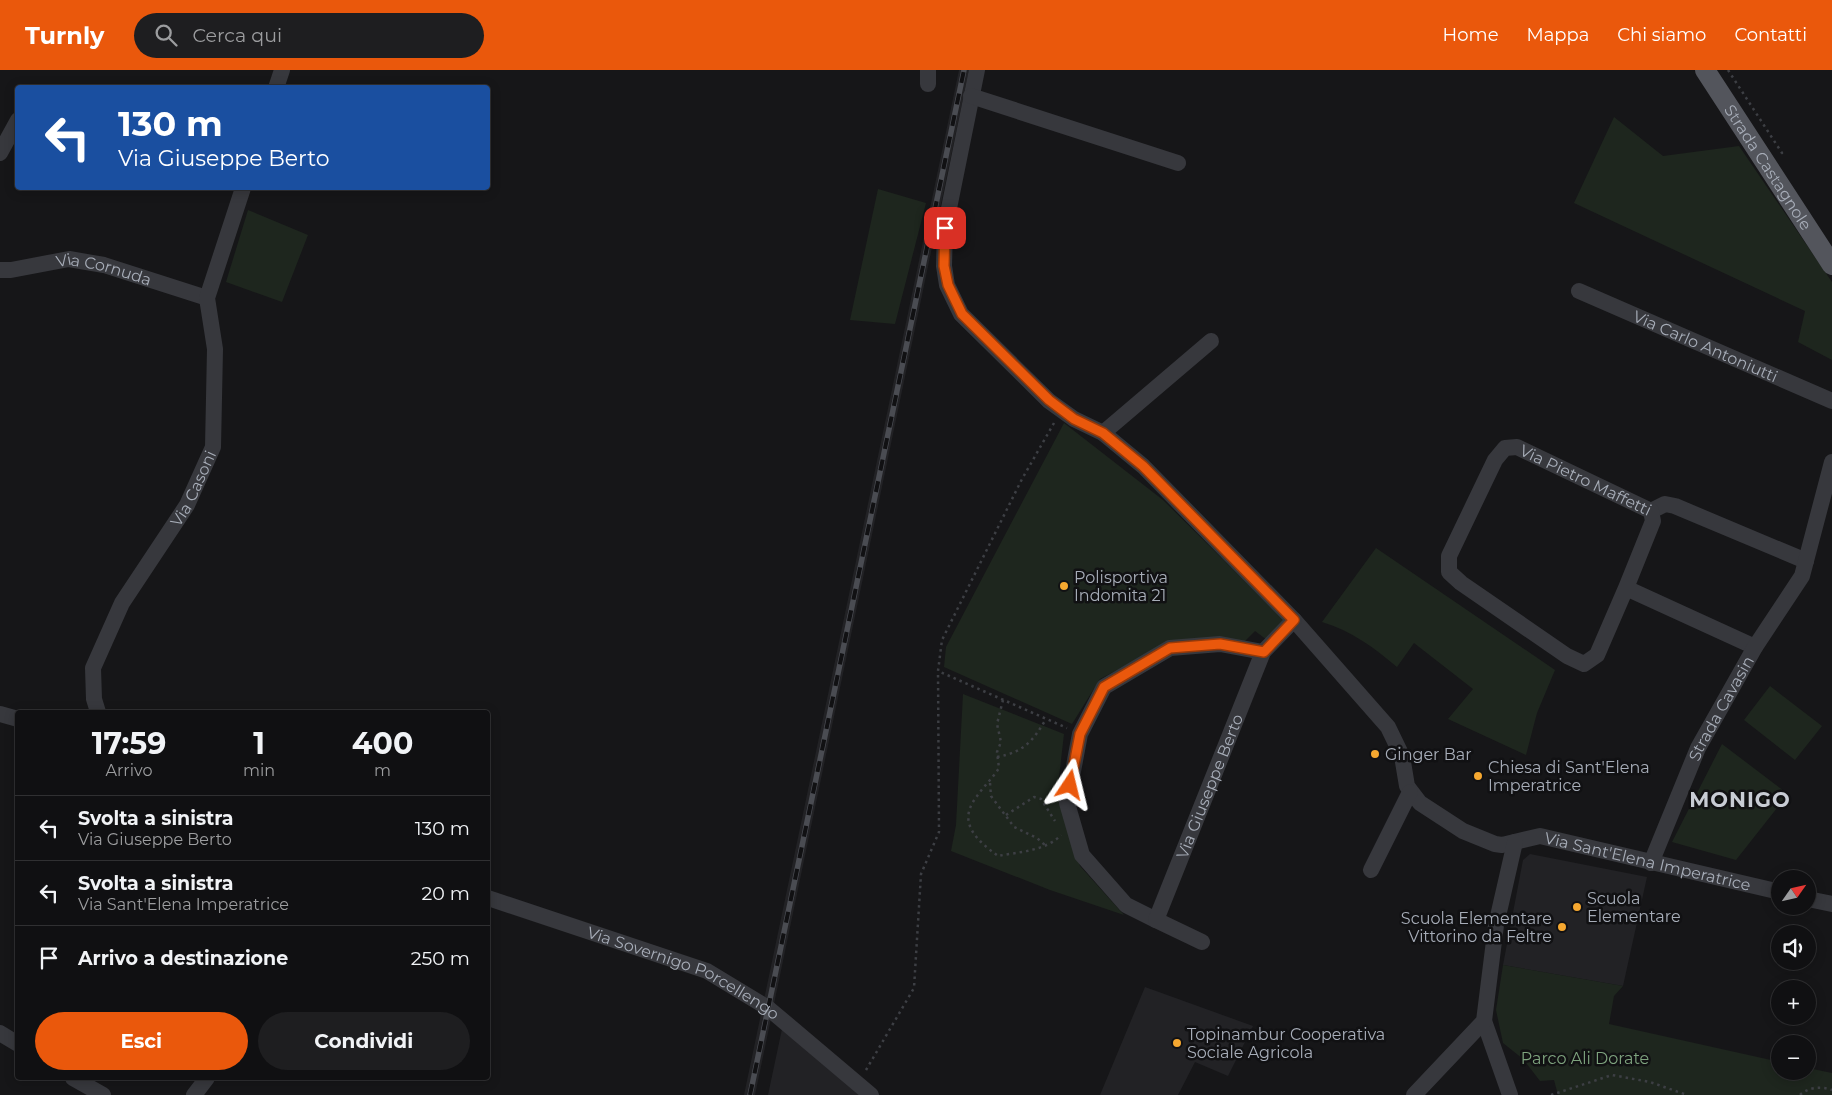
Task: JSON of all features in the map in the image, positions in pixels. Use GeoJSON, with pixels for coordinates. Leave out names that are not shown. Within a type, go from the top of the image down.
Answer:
{"type":"FeatureCollection","features":[{"type":"Feature","properties":{"kind":"main road","name":"Strada Castagnole"},"geometry":{"type":"LineString","coordinates":[[1705,70],[1832,265]]}},
{"type":"Feature","properties":{"kind":"street"},"geometry":{"type":"LineString","coordinates":[[277,85],[282,70]]}},
{"type":"Feature","properties":{"kind":"street"},"geometry":{"type":"LineString","coordinates":[[977,70],[945,228],[944,266],[948,285],[962,314],[1061,410],[1103,433],[1143,466],[1294,620],[1388,727],[1402,756],[1410,792],[1371,870]]}},
{"type":"Feature","properties":{"kind":"street"},"geometry":{"type":"LineString","coordinates":[[971,96],[1178,163]]}},
{"type":"Feature","properties":{"kind":"street"},"geometry":{"type":"LineString","coordinates":[[0,153],[15,126]]}},
{"type":"Feature","properties":{"kind":"street","name":"Via Casoni"},"geometry":{"type":"LineString","coordinates":[[97,710],[94,699],[93,668],[122,603],[186,505],[213,447],[215,349],[206,298],[242,190]]}},
{"type":"Feature","properties":{"kind":"street","name":"Via Cornuda"},"geometry":{"type":"LineString","coordinates":[[0,270],[11,270],[69,259],[104,265],[206,298]]}},
{"type":"Feature","properties":{"kind":"street","name":"Via Carlo Antoniutti"},"geometry":{"type":"LineString","coordinates":[[1579,291],[1832,401]]}},
{"type":"Feature","properties":{"kind":"street"},"geometry":{"type":"LineString","coordinates":[[1103,433],[1211,342]]}},
{"type":"Feature","properties":{"kind":"street","name":"Via Pietro Maffetti"},"geometry":{"type":"LineString","coordinates":[[1518,447],[1651,511],[1653,521],[1597,655],[1584,664],[1568,656],[1461,583],[1449,572],[1449,556],[1495,460],[1505,448],[1518,447]]}},
{"type":"Feature","properties":{"kind":"street","name":"Strada Cavasin"},"geometry":{"type":"LineString","coordinates":[[1651,863],[1698,748],[1755,647],[1802,576],[1829,488],[1832,462]]}},
{"type":"Feature","properties":{"kind":"street"},"geometry":{"type":"LineString","coordinates":[[1651,511],[1665,504],[1675,506],[1806,561]]}},
{"type":"Feature","properties":{"kind":"street"},"geometry":{"type":"LineString","coordinates":[[1626,588],[1755,647]]}},
{"type":"Feature","properties":{"kind":"street","name":"Via Giuseppe Berto"},"geometry":{"type":"LineString","coordinates":[[1156,920],[1264,652],[1294,620]]}},
{"type":"Feature","properties":{"kind":"street"},"geometry":{"type":"LineString","coordinates":[[1202,942],[1126,905],[1082,855],[1069,830],[1068,802],[1080,734],[1104,687],[1170,648],[1220,644],[1264,652]]}},
{"type":"Feature","properties":{"kind":"street"},"geometry":{"type":"LineString","coordinates":[[0,714],[15,718]]}},
{"type":"Feature","properties":{"kind":"street","name":"Via Sant'Elena Imperatrice"},"geometry":{"type":"LineString","coordinates":[[1410,792],[1420,802],[1463,831],[1495,844],[1515,842],[1540,836],[1771,890]]}},
{"type":"Feature","properties":{"kind":"street"},"geometry":{"type":"LineString","coordinates":[[1510,1095],[1484,1021],[1496,925],[1515,842]]}},
{"type":"Feature","properties":{"kind":"street","name":"Via Sovernigo Porcellengo"},"geometry":{"type":"LineString","coordinates":[[490,899],[707,970],[768,1008],[871,1095]]}},
{"type":"Feature","properties":{"kind":"street"},"geometry":{"type":"LineString","coordinates":[[1816,901],[1832,904]]}},
{"type":"Feature","properties":{"kind":"street"},"geometry":{"type":"LineString","coordinates":[[1414,1095],[1484,1021]]}},
{"type":"Feature","properties":{"kind":"street"},"geometry":{"type":"LineString","coordinates":[[0,1033],[15,1042]]}},
{"type":"Feature","properties":{"kind":"street"},"geometry":{"type":"LineString","coordinates":[[77,1080],[103,1095]]}},
{"type":"Feature","properties":{"kind":"street"},"geometry":{"type":"LineString","coordinates":[[194,1095],[205,1080]]}},
{"type":"Feature","properties":{"kind":"path"},"geometry":{"type":"LineString","coordinates":[[858,1083],[914,988],[922,874],[939,832],[938,671],[942,640],[1022,479],[1061,410]]}},
{"type":"Feature","properties":{"kind":"path"},"geometry":{"type":"LineString","coordinates":[[938,671],[1080,734]]}},
{"type":"Feature","properties":{"kind":"path"},"geometry":{"type":"LineString","coordinates":[[1003,700],[996,724],[1001,742],[997,752],[999,768],[990,783],[974,799],[968,812],[971,832],[982,845],[998,856],[1045,845],[1056,840],[1069,830],[1040,799],[1034,797],[1006,816]]}},
{"type":"Feature","properties":{"kind":"path"},"geometry":{"type":"LineString","coordinates":[[998,757],[1014,754],[1026,746],[1046,719]]}},
{"type":"Feature","properties":{"kind":"path"},"geometry":{"type":"LineString","coordinates":[[990,783],[991,796],[1014,827],[1037,838],[1045,845]]}},
{"type":"Feature","properties":{"kind":"path"},"geometry":{"type":"LineString","coordinates":[[1551,1095],[1612,1075],[1650,1082],[1687,1095]]}},
{"type":"Feature","properties":{"kind":"path"},"geometry":{"type":"LineString","coordinates":[[1800,1095],[1809,1089],[1824,1088],[1832,1090]]}},
{"type":"Feature","properties":{"kind":"shaded area"},"geometry":{"type":"Polygon","coordinates":[[[959,70],[969,70],[755,1095],[744,1095],[959,70]]]}},
{"type":"Feature","properties":{"kind":"shaded area","name":"Scuola Elementare"},"geometry":{"type":"Polygon","coordinates":[[[1530,854],[1647,877],[1623,986],[1503,965],[1523,860],[1530,854]]]}},
{"type":"Feature","properties":{"kind":"shaded area"},"geometry":{"type":"Polygon","coordinates":[[[1145,987],[1253,1026],[1228,1076],[1195,1062],[1178,1095],[1100,1095],[1145,987]]]}},
{"type":"Feature","properties":{"kind":"shaded area"},"geometry":{"type":"Polygon","coordinates":[[[782,1029],[861,1095],[768,1095],[782,1029]]]}},
{"type":"Feature","properties":{"kind":"green space"},"geometry":{"type":"Polygon","coordinates":[[[1614,117],[1663,156],[1739,146],[1832,282],[1832,360],[1798,342],[1805,311],[1574,203],[1614,117]]]}},
{"type":"Feature","properties":{"kind":"green space"},"geometry":{"type":"Polygon","coordinates":[[[878,189],[926,203],[895,324],[850,320],[878,189]]]}},
{"type":"Feature","properties":{"kind":"green space"},"geometry":{"type":"Polygon","coordinates":[[[248,210],[308,235],[282,302],[226,282],[248,210]]]}},
{"type":"Feature","properties":{"kind":"green space","name":"Polisportiva Indomita 21"},"geometry":{"type":"Polygon","coordinates":[[[1064,423],[1163,500],[1284,620],[1267,640],[1255,631],[1244,642],[1168,643],[1100,679],[1072,724],[944,667],[946,647],[1064,423]]]}},
{"type":"Feature","properties":{"kind":"green space"},"geometry":{"type":"Polygon","coordinates":[[[1376,548],[1555,670],[1537,713],[1526,755],[1448,719],[1473,689],[1414,643],[1397,667],[1362,640],[1322,622],[1376,548]]]}},
{"type":"Feature","properties":{"kind":"green space"},"geometry":{"type":"Polygon","coordinates":[[[1770,686],[1822,726],[1795,760],[1744,720],[1770,686]]]}},
{"type":"Feature","properties":{"kind":"green space"},"geometry":{"type":"Polygon","coordinates":[[[963,694],[1064,734],[1057,795],[1080,866],[1124,915],[1050,890],[951,851],[956,825],[963,694]]]}},
{"type":"Feature","properties":{"kind":"green space"},"geometry":{"type":"Polygon","coordinates":[[[1722,744],[1788,794],[1736,860],[1672,842],[1722,744]]]}},
{"type":"Feature","properties":{"kind":"green space","name":"Parco Ali Dorate"},"geometry":{"type":"Polygon","coordinates":[[[1503,965],[1623,986],[1614,996],[1609,1024],[1771,1060],[1771,1080],[1816,1080],[1816,1070],[1832,1073],[1832,1095],[1558,1095],[1554,1080],[1540,1081],[1523,1059],[1503,1043],[1496,1010],[1503,965]]]}},
{"type":"Feature","properties":{"kind":"railway"},"geometry":{"type":"LineString","coordinates":[[750,1095],[964,70]]}},
{"type":"Feature","properties":{"kind":"place","name":"Polisportiva Indomita 21"},"geometry":{"type":"Point","coordinates":[1064,586]}},
{"type":"Feature","properties":{"kind":"place","name":"Ginger Bar"},"geometry":{"type":"Point","coordinates":[1375,754]}},
{"type":"Feature","properties":{"kind":"place","name":"Chiesa di Sant'Elena Imperatrice"},"geometry":{"type":"Point","coordinates":[1478,776]}},
{"type":"Feature","properties":{"kind":"place","name":"Scuola Elementare"},"geometry":{"type":"Point","coordinates":[1577,907]}},
{"type":"Feature","properties":{"kind":"place","name":"Scuola Elementare Vittorino da Feltre"},"geometry":{"type":"Point","coordinates":[1562,927]}},
{"type":"Feature","properties":{"kind":"place","name":"Topinambur Cooperativa Sociale Agricola"},"geometry":{"type":"Point","coordinates":[1177,1043]}},
{"type":"Feature","properties":{"kind":"district","name":"MONIGO"},"geometry":{"type":"Point","coordinates":[1740,799]}},
{"type":"Feature","properties":{"kind":"route"},"geometry":{"type":"LineString","coordinates":[[945,228],[944,266],[954,302],[962,314],[1049,400],[1074,419],[1103,433],[1143,466],[1294,620],[1264,652],[1220,644],[1170,648],[1104,687],[1080,734],[1070,785]]}}]}
